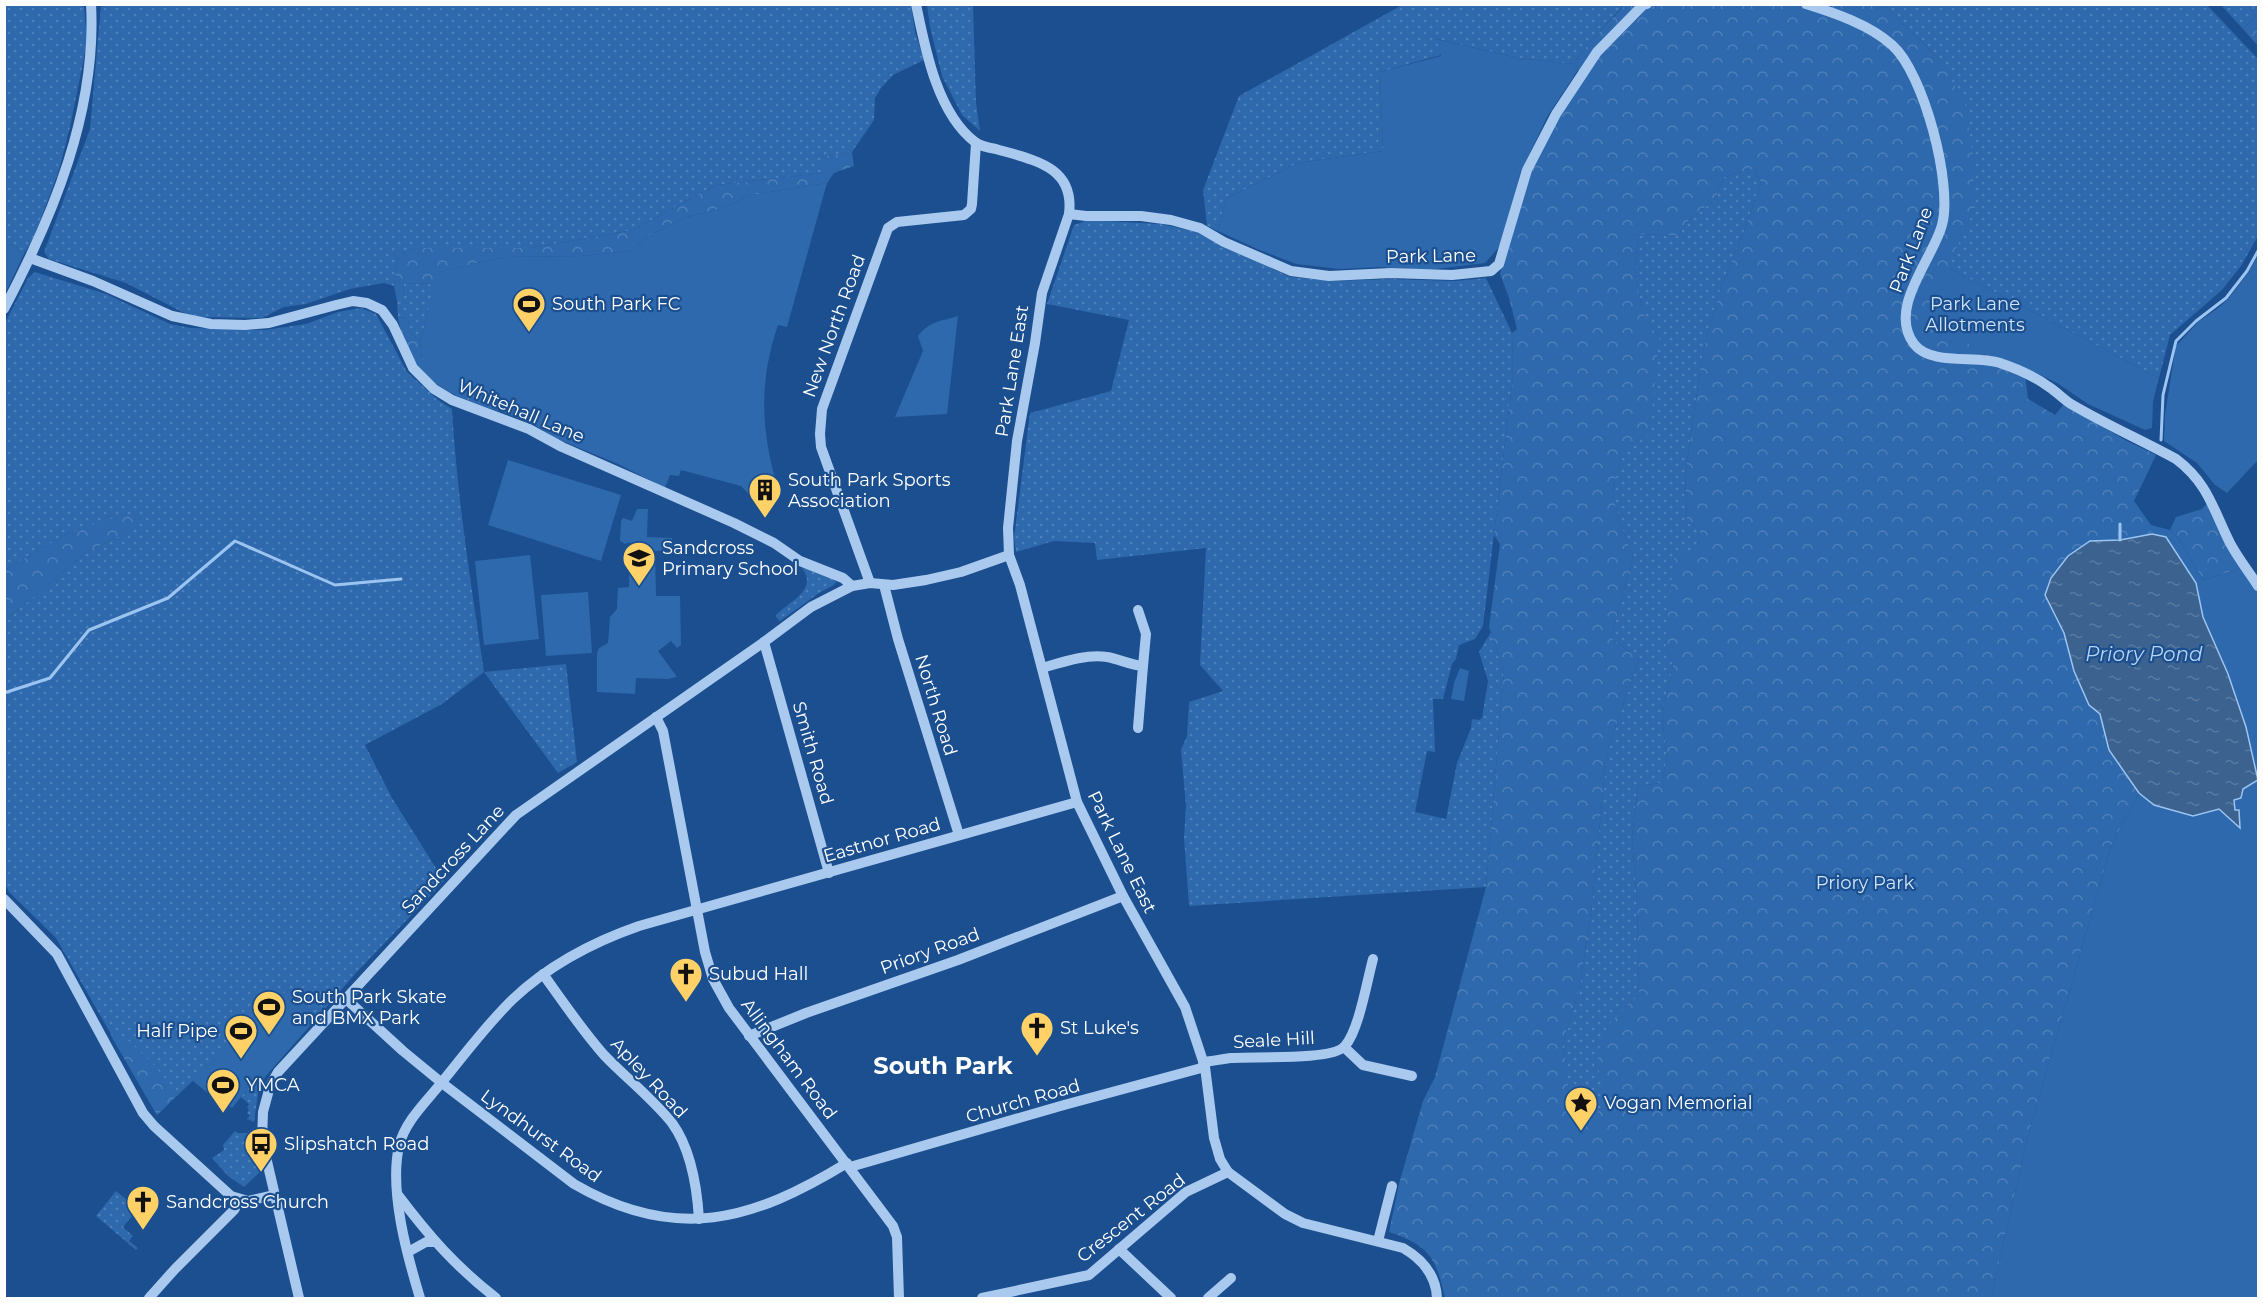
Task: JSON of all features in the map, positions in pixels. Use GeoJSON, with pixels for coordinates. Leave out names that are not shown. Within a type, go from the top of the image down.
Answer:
{"type":"FeatureCollection","features":[{"type":"Feature","properties":{"kind":"street"},"geometry":{"type":"LineString","coordinates":[[4,309],[30,258],[64,174],[79,123],[93,37],[91,4]]}},
{"type":"Feature","properties":{"kind":"street"},"geometry":{"type":"LineString","coordinates":[[916,4],[922,37],[950,114],[976,143],[1028,159],[1055,171],[1061,177],[1068,192],[1069,214]]}},
{"type":"Feature","properties":{"kind":"street","name":"Park Lane"},"geometry":{"type":"LineString","coordinates":[[1069,214],[1141,216],[1171,220],[1200,228],[1224,242],[1291,271],[1329,276],[1391,273],[1452,275],[1491,271],[1499,264],[1527,170],[1556,114],[1597,52],[1643,5],[1647,4]]}},
{"type":"Feature","properties":{"kind":"street","name":"Park Lane"},"geometry":{"type":"LineString","coordinates":[[1806,4],[1865,28],[1893,45],[1910,68],[1921,93],[1937,148],[1944,183],[1945,208],[1942,227],[1913,284],[1907,306],[1909,335],[1915,345],[1923,352],[1936,357],[1992,360],[2019,369],[2050,387],[2068,402],[2189,468],[2201,482],[2216,509],[2230,543],[2259,586]]}},
{"type":"Feature","properties":{"kind":"street","name":"New North Road"},"geometry":{"type":"LineString","coordinates":[[870,583],[821,447],[822,410],[888,228],[897,222],[968,213],[972,204],[976,143]]}},
{"type":"Feature","properties":{"kind":"street","name":"Park Lane East"},"geometry":{"type":"LineString","coordinates":[[1069,214],[1042,293],[1017,441],[1008,528],[1009,555],[1020,585],[1077,802],[1123,896],[1185,1006],[1204,1065],[1214,1138],[1220,1159],[1227,1172]]}},
{"type":"Feature","properties":{"kind":"street","name":"Whitehall Lane"},"geometry":{"type":"LineString","coordinates":[[30,258],[124,293],[172,316],[211,324],[269,323],[336,304],[353,301],[367,303],[382,310],[393,325],[413,368],[434,389],[452,400],[529,429],[562,447],[734,523],[774,543],[800,561],[843,578],[852,586]]}},
{"type":"Feature","properties":{"kind":"street","name":"Sandcross Lane"},"geometry":{"type":"LineString","coordinates":[[299,1299],[262,1140],[263,1112],[270,1086],[278,1072],[345,998],[516,815],[811,607],[852,586],[926,580],[961,572],[1009,555]]}},
{"type":"Feature","properties":{"kind":"street","name":"North Road"},"geometry":{"type":"LineString","coordinates":[[884,585],[898,639],[959,835]]}},
{"type":"Feature","properties":{"kind":"street"},"geometry":{"type":"LineString","coordinates":[[1138,610],[1146,634],[1138,728]]}},
{"type":"Feature","properties":{"kind":"street","name":"Smith Road"},"geometry":{"type":"LineString","coordinates":[[764,642],[829,873]]}},
{"type":"Feature","properties":{"kind":"street"},"geometry":{"type":"LineString","coordinates":[[1042,668],[1082,657],[1106,657],[1143,666]]}},
{"type":"Feature","properties":{"kind":"street","name":"Allingham Road"},"geometry":{"type":"LineString","coordinates":[[656,717],[663,731],[696,910],[713,979],[729,1008],[893,1226],[897,1237],[899,1299]]}},
{"type":"Feature","properties":{"kind":"street","name":"Eastnor Road"},"geometry":{"type":"LineString","coordinates":[[420,1299],[402,1225],[398,1194],[397,1160],[401,1139],[441,1083],[492,1021],[514,998],[543,974],[571,956],[613,935],[1077,802]]}},
{"type":"Feature","properties":{"kind":"street","name":"Priory Road"},"geometry":{"type":"LineString","coordinates":[[749,1035],[958,960],[1123,896]]}},
{"type":"Feature","properties":{"kind":"street"},"geometry":{"type":"LineString","coordinates":[[4,898],[57,954],[143,1113],[154,1126],[231,1196],[255,1200],[274,1195]]}},
{"type":"Feature","properties":{"kind":"street"},"geometry":{"type":"LineString","coordinates":[[1373,958],[1353,1030],[1344,1047],[1363,1065],[1412,1076]]}},
{"type":"Feature","properties":{"kind":"street","name":"Apley Road"},"geometry":{"type":"LineString","coordinates":[[543,974],[598,1047],[659,1109],[678,1133],[694,1179],[699,1219]]}},
{"type":"Feature","properties":{"kind":"street","name":"Lyndhurst Road"},"geometry":{"type":"LineString","coordinates":[[345,998],[441,1083],[574,1184],[597,1197],[644,1214],[699,1219],[738,1214],[766,1206],[800,1191],[849,1165]]}},
{"type":"Feature","properties":{"kind":"street","name":"Seale Hill"},"geometry":{"type":"LineString","coordinates":[[1204,1065],[1232,1058],[1322,1054],[1337,1052],[1344,1047]]}},
{"type":"Feature","properties":{"kind":"street","name":"Church Road"},"geometry":{"type":"LineString","coordinates":[[849,1165],[1204,1065]]}},
{"type":"Feature","properties":{"kind":"street"},"geometry":{"type":"LineString","coordinates":[[1227,1172],[1285,1214],[1303,1223],[1403,1248],[1424,1264],[1432,1275],[1437,1299]]}},
{"type":"Feature","properties":{"kind":"street","name":"Crescent Road"},"geometry":{"type":"LineString","coordinates":[[982,1299],[1089,1275],[1186,1192],[1227,1172]]}},
{"type":"Feature","properties":{"kind":"street"},"geometry":{"type":"LineString","coordinates":[[1378,1241],[1392,1186]]}},
{"type":"Feature","properties":{"kind":"street"},"geometry":{"type":"LineString","coordinates":[[398,1194],[434,1242],[496,1299]]}},
{"type":"Feature","properties":{"kind":"street"},"geometry":{"type":"LineString","coordinates":[[149,1299],[175,1269],[234,1210],[240,1199]]}},
{"type":"Feature","properties":{"kind":"street"},"geometry":{"type":"LineString","coordinates":[[408,1252],[426,1242],[434,1242]]}},
{"type":"Feature","properties":{"kind":"street"},"geometry":{"type":"LineString","coordinates":[[1119,1249],[1171,1299]]}},
{"type":"Feature","properties":{"kind":"street"},"geometry":{"type":"LineString","coordinates":[[1208,1299],[1231,1278]]}},
{"type":"Feature","properties":{"kind":"green space"},"geometry":{"type":"Polygon","coordinates":[[[1625,4],[1573,64],[1518,58],[1437,39],[1441,55],[1380,72],[1383,151],[1298,163],[1226,199],[1218,231],[1207,226],[1203,190],[1239,96],[1402,5],[1625,4]]]}},
{"type":"Feature","properties":{"kind":"green space"},"geometry":{"type":"Polygon","coordinates":[[[4,5],[84,5],[87,43],[70,127],[59,170],[34,238],[25,252],[5,242],[4,5]]]}},
{"type":"Feature","properties":{"kind":"green space"},"geometry":{"type":"Polygon","coordinates":[[[101,5],[911,5],[915,32],[924,60],[893,75],[881,88],[875,98],[874,120],[852,152],[821,157],[823,173],[716,185],[633,230],[531,248],[415,248],[398,255],[394,286],[384,283],[350,289],[306,304],[284,307],[262,318],[201,317],[186,314],[126,283],[49,259],[44,252],[90,129],[101,5]]]}},
{"type":"Feature","properties":{"kind":"green space"},"geometry":{"type":"Polygon","coordinates":[[[927,5],[973,5],[976,103],[980,131],[962,115],[942,76],[927,5]]]}},
{"type":"Feature","properties":{"kind":"green space","name":"Priory Park"},"geometry":{"type":"Polygon","coordinates":[[[1625,5],[1884,5],[1940,60],[1965,103],[1972,151],[1975,208],[1930,305],[2024,367],[2028,399],[2055,415],[2064,404],[2127,441],[2156,455],[2134,501],[2151,525],[2152,534],[2120,540],[2090,541],[2045,595],[2064,633],[2074,671],[2089,705],[2100,714],[2109,750],[2139,793],[2111,846],[2028,1136],[1991,1298],[1445,1298],[1438,1273],[1429,1255],[1414,1243],[1389,1232],[1399,1184],[1423,1101],[1435,1077],[1486,887],[1504,671],[1489,627],[1500,544],[1494,535],[1513,376],[1512,333],[1517,329],[1500,274],[1526,181],[1559,117],[1585,78],[1573,64],[1625,5]],[[1752,169],[1724,177],[1714,201],[1691,217],[1678,236],[1638,234],[1635,274],[1643,313],[1659,338],[1650,434],[1625,450],[1612,490],[1619,520],[1633,557],[1611,638],[1639,659],[1607,751],[1591,913],[1579,991],[1562,1046],[1568,1067],[1568,1086],[1588,1120],[1611,1101],[1602,1085],[1598,1066],[1602,1037],[1613,1020],[1639,995],[1637,904],[1632,837],[1638,786],[1661,783],[1667,759],[1662,716],[1673,666],[1665,642],[1674,557],[1698,547],[1700,529],[1687,522],[1685,475],[1703,351],[1721,287],[1761,182],[1752,169]]]}},
{"type":"Feature","properties":{"kind":"green space"},"geometry":{"type":"Polygon","coordinates":[[[1884,5],[2207,5],[2258,59],[2258,236],[2241,266],[2222,290],[2170,335],[2159,378],[1947,267],[1975,208],[1940,60],[1884,5]]]}},
{"type":"Feature","properties":{"kind":"green space"},"geometry":{"type":"Polygon","coordinates":[[[2221,5],[2248,5],[2256,16],[2243,29],[2221,5]]]}},
{"type":"Feature","properties":{"kind":"green space"},"geometry":{"type":"Polygon","coordinates":[[[2248,5],[2258,5],[2258,46],[2243,29],[2256,16],[2248,5]]]}},
{"type":"Feature","properties":{"kind":"green space"},"geometry":{"type":"Polygon","coordinates":[[[1436,39],[1518,58],[1573,64],[1578,70],[1547,117],[1520,174],[1501,245],[1485,263],[1427,270],[1380,267],[1339,269],[1296,264],[1218,231],[1226,199],[1298,163],[1383,151],[1380,72],[1441,56],[1436,39]]]}},
{"type":"Feature","properties":{"kind":"green space"},"geometry":{"type":"Polygon","coordinates":[[[852,152],[854,166],[834,173],[827,183],[751,195],[720,209],[683,218],[648,236],[631,251],[581,256],[504,257],[440,272],[436,284],[404,283],[403,301],[397,301],[394,286],[398,255],[415,248],[531,248],[633,230],[716,185],[823,173],[820,157],[852,152]]]}},
{"type":"Feature","properties":{"kind":"green space"},"geometry":{"type":"Polygon","coordinates":[[[1752,169],[1761,182],[1721,287],[1703,351],[1685,475],[1687,522],[1700,529],[1698,547],[1665,642],[1673,666],[1662,716],[1667,759],[1661,783],[1638,786],[1632,837],[1637,904],[1639,995],[1607,1029],[1611,1101],[1588,1120],[1568,1086],[1568,1067],[1562,1046],[1579,991],[1591,913],[1607,751],[1639,659],[1611,638],[1633,557],[1619,520],[1612,490],[1659,338],[1643,313],[1635,274],[1638,234],[1678,236],[1691,217],[1714,201],[1724,177],[1752,169]]]}},
{"type":"Feature","properties":{"kind":"green space"},"geometry":{"type":"Polygon","coordinates":[[[827,183],[787,327],[778,325],[767,368],[764,408],[766,429],[768,449],[779,492],[752,497],[741,486],[681,470],[679,476],[670,475],[665,488],[618,464],[555,438],[535,425],[502,412],[503,405],[447,385],[422,358],[420,342],[439,272],[504,257],[581,256],[631,251],[648,236],[683,218],[720,209],[751,195],[827,183]]]}},
{"type":"Feature","properties":{"kind":"green space"},"geometry":{"type":"Polygon","coordinates":[[[1089,220],[1160,224],[1194,231],[1290,277],[1334,281],[1391,279],[1455,281],[1486,278],[1512,333],[1513,376],[1483,626],[1475,639],[1459,645],[1443,699],[1433,699],[1435,752],[1427,751],[1415,812],[1446,819],[1457,763],[1471,728],[1472,719],[1482,718],[1488,681],[1479,652],[1491,632],[1504,671],[1486,887],[1189,906],[1184,838],[1186,806],[1181,750],[1187,736],[1189,702],[1223,691],[1200,665],[1206,548],[1097,560],[1095,543],[1054,541],[1016,552],[1014,538],[1030,413],[1111,391],[1129,320],[1047,304],[1074,225],[1089,220]]]}},
{"type":"Feature","properties":{"kind":"green space"},"geometry":{"type":"Polygon","coordinates":[[[5,242],[25,252],[5,294],[5,242]]]}},
{"type":"Feature","properties":{"kind":"green space"},"geometry":{"type":"Polygon","coordinates":[[[2258,255],[2258,460],[2227,493],[2215,485],[2197,463],[2164,441],[2165,414],[2176,346],[2198,322],[2228,299],[2249,272],[2258,255]]]}},
{"type":"Feature","properties":{"kind":"green space","name":"Park Lane Allotments"},"geometry":{"type":"Polygon","coordinates":[[[1947,267],[2159,378],[2153,401],[2152,428],[2145,430],[2088,404],[2057,383],[2024,367],[1953,338],[1930,305],[1947,267]]]}},
{"type":"Feature","properties":{"kind":"green space"},"geometry":{"type":"Polygon","coordinates":[[[35,272],[106,294],[170,324],[191,328],[264,330],[306,324],[338,312],[361,308],[376,314],[407,372],[438,400],[452,409],[461,508],[484,672],[442,704],[365,745],[392,798],[444,881],[355,974],[316,1019],[288,990],[157,1115],[56,938],[9,892],[5,884],[5,621],[85,553],[121,535],[70,532],[5,570],[4,325],[28,278],[35,272]]]}},
{"type":"Feature","properties":{"kind":"green space"},"geometry":{"type":"Polygon","coordinates":[[[404,283],[436,284],[420,342],[411,333],[407,317],[398,318],[397,301],[403,301],[404,283]]]}},
{"type":"Feature","properties":{"kind":"green space"},"geometry":{"type":"Polygon","coordinates":[[[958,316],[947,414],[895,417],[923,351],[918,336],[932,324],[958,316]]]}},
{"type":"Feature","properties":{"kind":"green space"},"geometry":{"type":"Polygon","coordinates":[[[407,317],[411,333],[420,342],[422,358],[476,394],[503,405],[502,412],[448,391],[422,371],[404,339],[398,318],[407,317]]]}},
{"type":"Feature","properties":{"kind":"green space"},"geometry":{"type":"Polygon","coordinates":[[[508,460],[621,495],[601,561],[488,525],[508,460]]]}},
{"type":"Feature","properties":{"kind":"green space"},"geometry":{"type":"Polygon","coordinates":[[[2208,502],[2242,568],[2203,580],[2179,539],[2170,530],[2176,517],[2202,509],[2208,502]]]}},
{"type":"Feature","properties":{"kind":"green space"},"geometry":{"type":"Polygon","coordinates":[[[637,509],[648,509],[647,537],[672,538],[675,550],[655,551],[656,596],[680,596],[681,645],[677,648],[671,641],[658,651],[677,677],[636,678],[635,694],[597,692],[597,653],[599,648],[608,643],[610,617],[617,609],[618,588],[629,587],[630,542],[625,544],[620,541],[621,521],[623,518],[632,521],[637,509]]]}},
{"type":"Feature","properties":{"kind":"green space"},"geometry":{"type":"Polygon","coordinates":[[[126,514],[143,520],[121,535],[85,553],[5,621],[5,570],[70,532],[126,514]]]}},
{"type":"Feature","properties":{"kind":"green space"},"geometry":{"type":"Polygon","coordinates":[[[2151,525],[2170,530],[2179,539],[2203,580],[2242,568],[2258,590],[2258,1298],[1991,1298],[2028,1136],[2111,846],[2139,793],[2109,750],[2100,714],[2089,705],[2074,671],[2064,633],[2045,595],[2051,578],[2068,556],[2090,541],[2120,540],[2151,534],[2151,525]]]}},
{"type":"Feature","properties":{"kind":"green space"},"geometry":{"type":"Polygon","coordinates":[[[530,555],[539,639],[484,645],[475,561],[530,555]]]}},
{"type":"Feature","properties":{"kind":"green space"},"geometry":{"type":"Polygon","coordinates":[[[802,568],[825,574],[836,582],[780,621],[775,616],[800,595],[807,583],[802,568]]]}},
{"type":"Feature","properties":{"kind":"green space"},"geometry":{"type":"Polygon","coordinates":[[[588,592],[592,653],[546,656],[541,595],[588,592]]]}},
{"type":"Feature","properties":{"kind":"green space"},"geometry":{"type":"Polygon","coordinates":[[[566,664],[577,762],[558,773],[484,672],[566,664]]]}},
{"type":"Feature","properties":{"kind":"green space"},"geometry":{"type":"Polygon","coordinates":[[[1460,668],[1469,671],[1464,701],[1451,699],[1460,668]]]}},
{"type":"Feature","properties":{"kind":"green space","name":"South Park Skate and BMX Park"},"geometry":{"type":"Polygon","coordinates":[[[288,990],[316,1019],[265,1077],[260,1074],[232,1108],[227,1104],[225,1107],[193,1081],[194,1079],[288,990]]]}},
{"type":"Feature","properties":{"kind":"green space"},"geometry":{"type":"Polygon","coordinates":[[[111,1036],[129,1041],[154,1065],[178,1094],[157,1115],[111,1036]]]}},
{"type":"Feature","properties":{"kind":"green space"},"geometry":{"type":"Polygon","coordinates":[[[260,1073],[265,1077],[258,1094],[254,1122],[247,1119],[250,1115],[247,1113],[249,1104],[241,1097],[260,1073]]]}},
{"type":"Feature","properties":{"kind":"green space"},"geometry":{"type":"Polygon","coordinates":[[[254,1128],[262,1170],[244,1187],[228,1176],[212,1158],[224,1150],[223,1145],[235,1131],[247,1133],[254,1128]]]}},
{"type":"Feature","properties":{"kind":"green space"},"geometry":{"type":"Polygon","coordinates":[[[116,1191],[138,1209],[123,1227],[133,1236],[129,1241],[138,1248],[136,1250],[96,1216],[116,1191]]]}},
{"type":"Feature","properties":{"kind":"water","name":"Priory Pond"},"geometry":{"type":"Polygon","coordinates":[[[2152,534],[2166,537],[2196,583],[2203,617],[2228,674],[2246,727],[2258,780],[2243,789],[2241,798],[2234,800],[2235,810],[2239,810],[2240,828],[2219,809],[2193,816],[2154,805],[2139,793],[2109,750],[2100,714],[2089,705],[2074,671],[2064,633],[2045,595],[2051,578],[2068,556],[2090,541],[2120,540],[2152,534]]]}},
{"type":"Feature","properties":{"kind":"waterway"},"geometry":{"type":"LineString","coordinates":[[2161,440],[2163,395],[2176,341],[2196,321],[2226,298],[2247,271],[2258,251]]}},
{"type":"Feature","properties":{"kind":"waterway"},"geometry":{"type":"LineString","coordinates":[[2120,524],[2120,540]]}},
{"type":"Feature","properties":{"kind":"waterway"},"geometry":{"type":"LineString","coordinates":[[4,693],[50,678],[89,630],[168,598],[235,541],[335,585],[401,579]]}},
{"type":"Feature","properties":{"kind":"place","name":"South Park FC"},"geometry":{"type":"Point","coordinates":[529,333]}},
{"type":"Feature","properties":{"kind":"place","name":"South Park Sports Association"},"geometry":{"type":"Point","coordinates":[765,519]}},
{"type":"Feature","properties":{"kind":"place","name":"Sandcross Primary School"},"geometry":{"type":"Point","coordinates":[639,587]}},
{"type":"Feature","properties":{"kind":"place","name":"Subud Hall"},"geometry":{"type":"Point","coordinates":[686,1003]}},
{"type":"Feature","properties":{"kind":"place","name":"South Park Skate and BMX Park"},"geometry":{"type":"Point","coordinates":[269,1036]}},
{"type":"Feature","properties":{"kind":"place","name":"St Luke's"},"geometry":{"type":"Point","coordinates":[1037,1057]}},
{"type":"Feature","properties":{"kind":"place","name":"Half Pipe"},"geometry":{"type":"Point","coordinates":[241,1060]}},
{"type":"Feature","properties":{"kind":"place","name":"YMCA"},"geometry":{"type":"Point","coordinates":[223,1114]}},
{"type":"Feature","properties":{"kind":"place","name":"Vogan Memorial"},"geometry":{"type":"Point","coordinates":[1581,1132]}},
{"type":"Feature","properties":{"kind":"place","name":"Slipshatch Road"},"geometry":{"type":"Point","coordinates":[261,1173]}},
{"type":"Feature","properties":{"kind":"place","name":"Sandcross Church"},"geometry":{"type":"Point","coordinates":[143,1231]}},
{"type":"Feature","properties":{"kind":"district","name":"South Park"},"geometry":{"type":"Point","coordinates":[943,1066]}}]}
